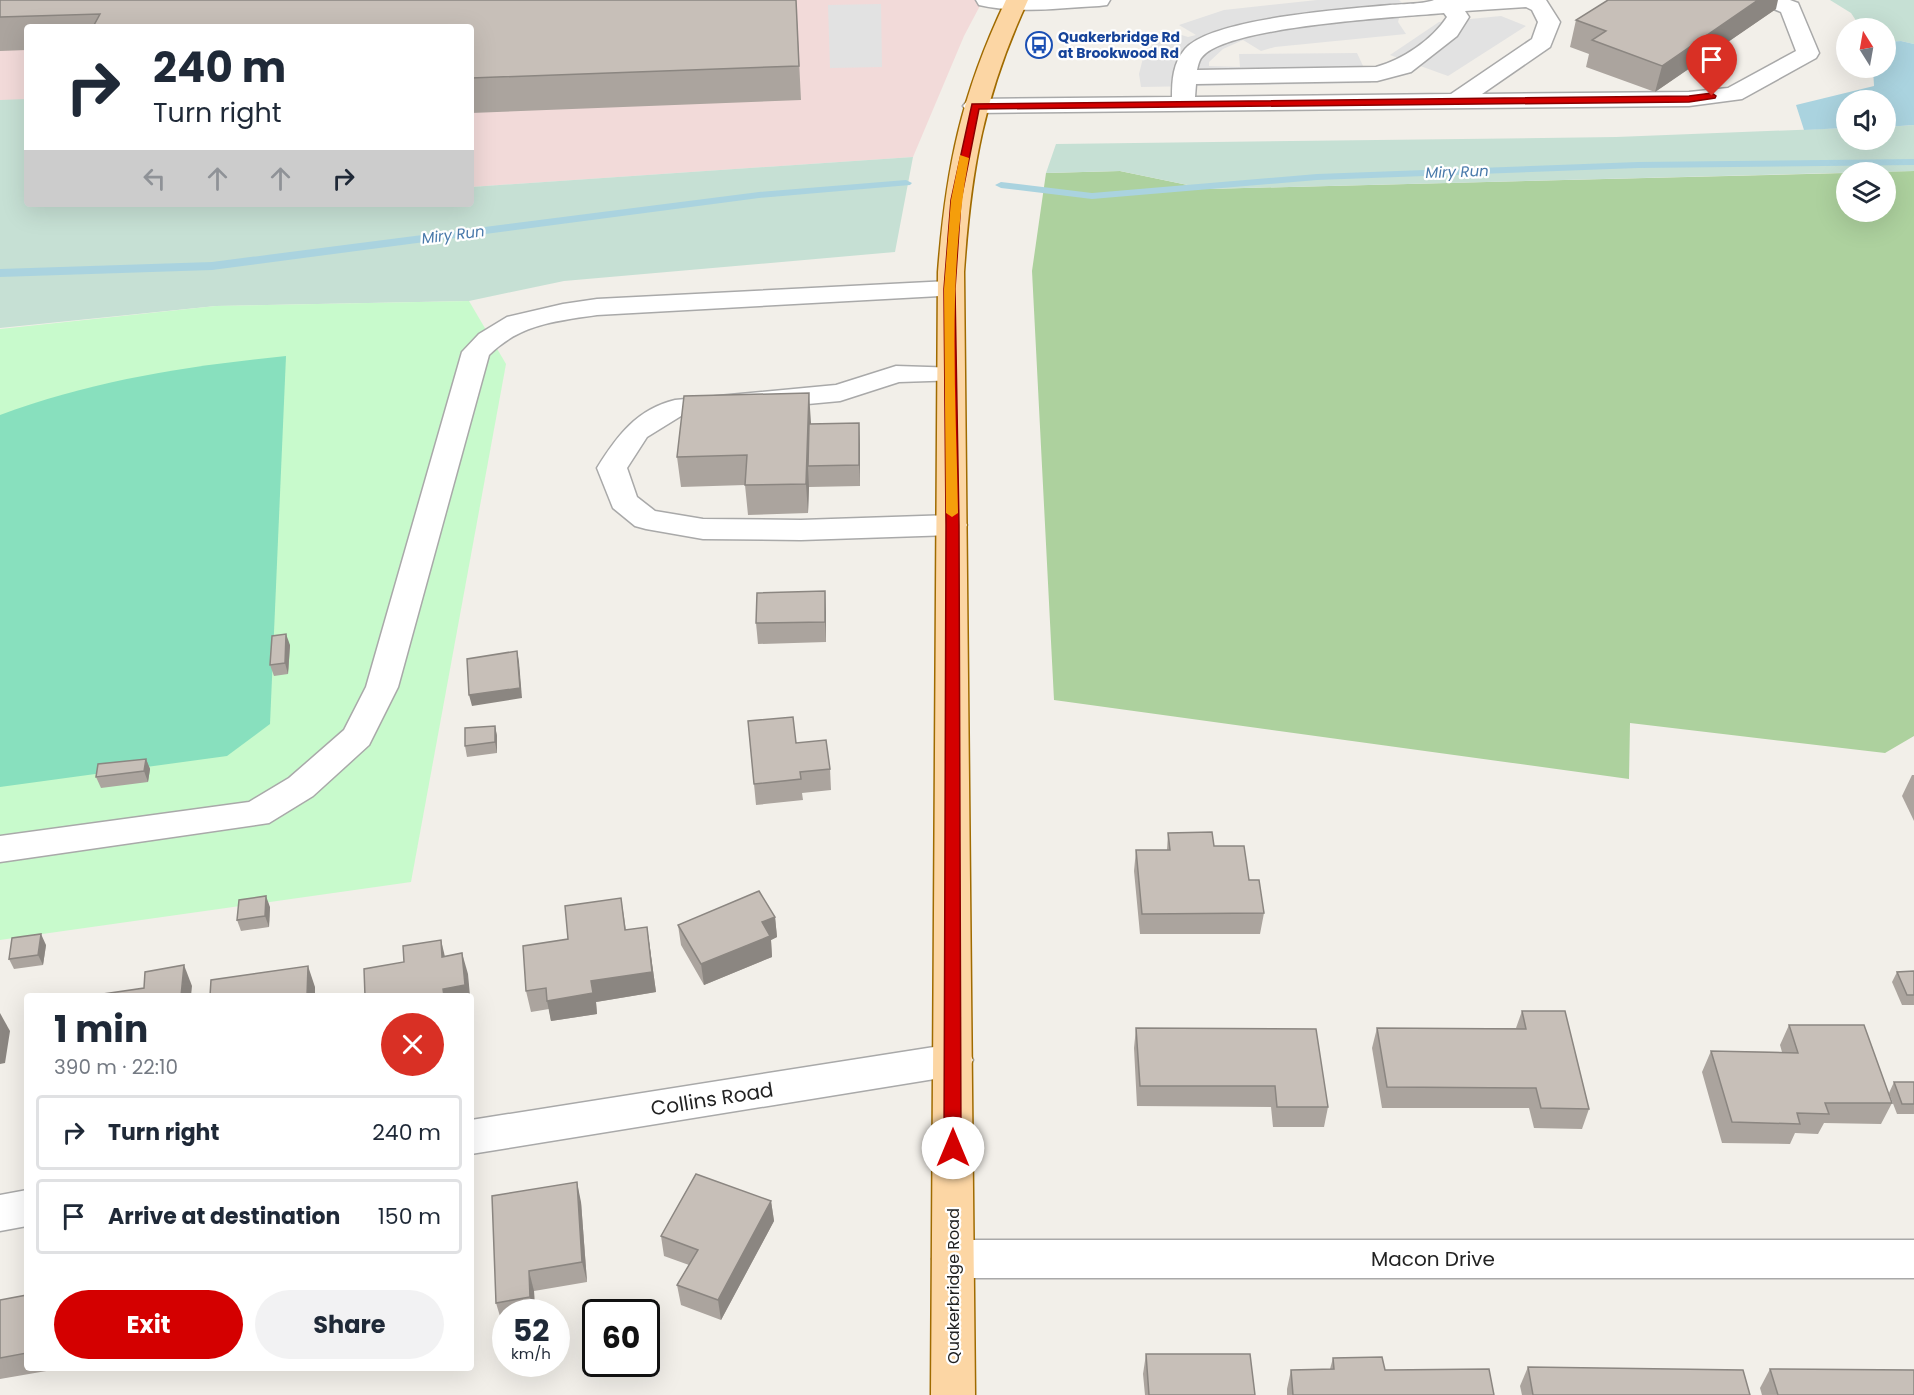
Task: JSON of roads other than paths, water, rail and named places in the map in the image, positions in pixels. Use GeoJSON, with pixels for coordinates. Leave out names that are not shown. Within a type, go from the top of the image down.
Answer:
{"type":"FeatureCollection","features":[{"type":"Feature","properties":{"kind":"main road","name":"Quakerbridge Road"},"geometry":{"type":"LineString","coordinates":[[953,1395],[952,525],[949,289],[956,200],[975,106],[1007,1]]}},
{"type":"Feature","properties":{"kind":"street"},"geometry":{"type":"LineString","coordinates":[[1007,1],[1099,0]]}},
{"type":"Feature","properties":{"kind":"street"},"geometry":{"type":"LineString","coordinates":[[1184,106],[1185,77],[1194,51],[1233,33],[1284,23],[1448,3],[1529,0],[1541,6],[1549,22],[1542,42],[1455,102]]}},
{"type":"Feature","properties":{"kind":"street"},"geometry":{"type":"LineString","coordinates":[[975,106],[1184,106],[1689,99],[1734,94],[1808,53],[1790,8],[1772,0]]}},
{"type":"Feature","properties":{"kind":"street"},"geometry":{"type":"LineString","coordinates":[[1185,77],[1377,74],[1403,67],[1449,31],[1458,17],[1448,3]]}},
{"type":"Feature","properties":{"kind":"street"},"geometry":{"type":"LineString","coordinates":[[0,849],[257,813],[301,787],[357,737],[382,687],[476,352],[492,335],[517,322],[544,315],[597,307],[949,289]]}},
{"type":"Feature","properties":{"kind":"street"},"geometry":{"type":"LineString","coordinates":[[950,374],[896,374],[840,393],[675,408],[651,418],[631,435],[612,468],[624,501],[646,519],[703,529],[801,530],[952,525]]}},
{"type":"Feature","properties":{"kind":"street","name":"Collins Road"},"geometry":{"type":"LineString","coordinates":[[474,1137],[953,1060]]}},
{"type":"Feature","properties":{"kind":"street"},"geometry":{"type":"LineString","coordinates":[[0,1213],[24,1209]]}},
{"type":"Feature","properties":{"kind":"street","name":"Macon Drive"},"geometry":{"type":"LineString","coordinates":[[953,1259],[1914,1259]]}},
{"type":"Feature","properties":{"kind":"water"},"geometry":{"type":"Polygon","coordinates":[[[1896,41],[1914,44],[1914,125],[1896,126],[1896,90],[1858,90],[1874,86],[1874,78],[1896,78],[1896,41]]]}},
{"type":"Feature","properties":{"kind":"water"},"geometry":{"type":"Polygon","coordinates":[[[1836,95],[1836,128],[1804,130],[1796,105],[1836,95]]]}},
{"type":"Feature","properties":{"kind":"waterway","name":"Miry Run"},"geometry":{"type":"LineString","coordinates":[[1001,185],[1092,196],[1317,177],[1638,165],[1914,162]]}},
{"type":"Feature","properties":{"kind":"waterway","name":"Miry Run"},"geometry":{"type":"LineString","coordinates":[[0,273],[212,266],[759,195],[906,183]]}},
{"type":"Feature","properties":{"kind":"place","name":"Quakerbridge Rd at Brookwood Rd"},"geometry":{"type":"Point","coordinates":[1039,45]}}]}
